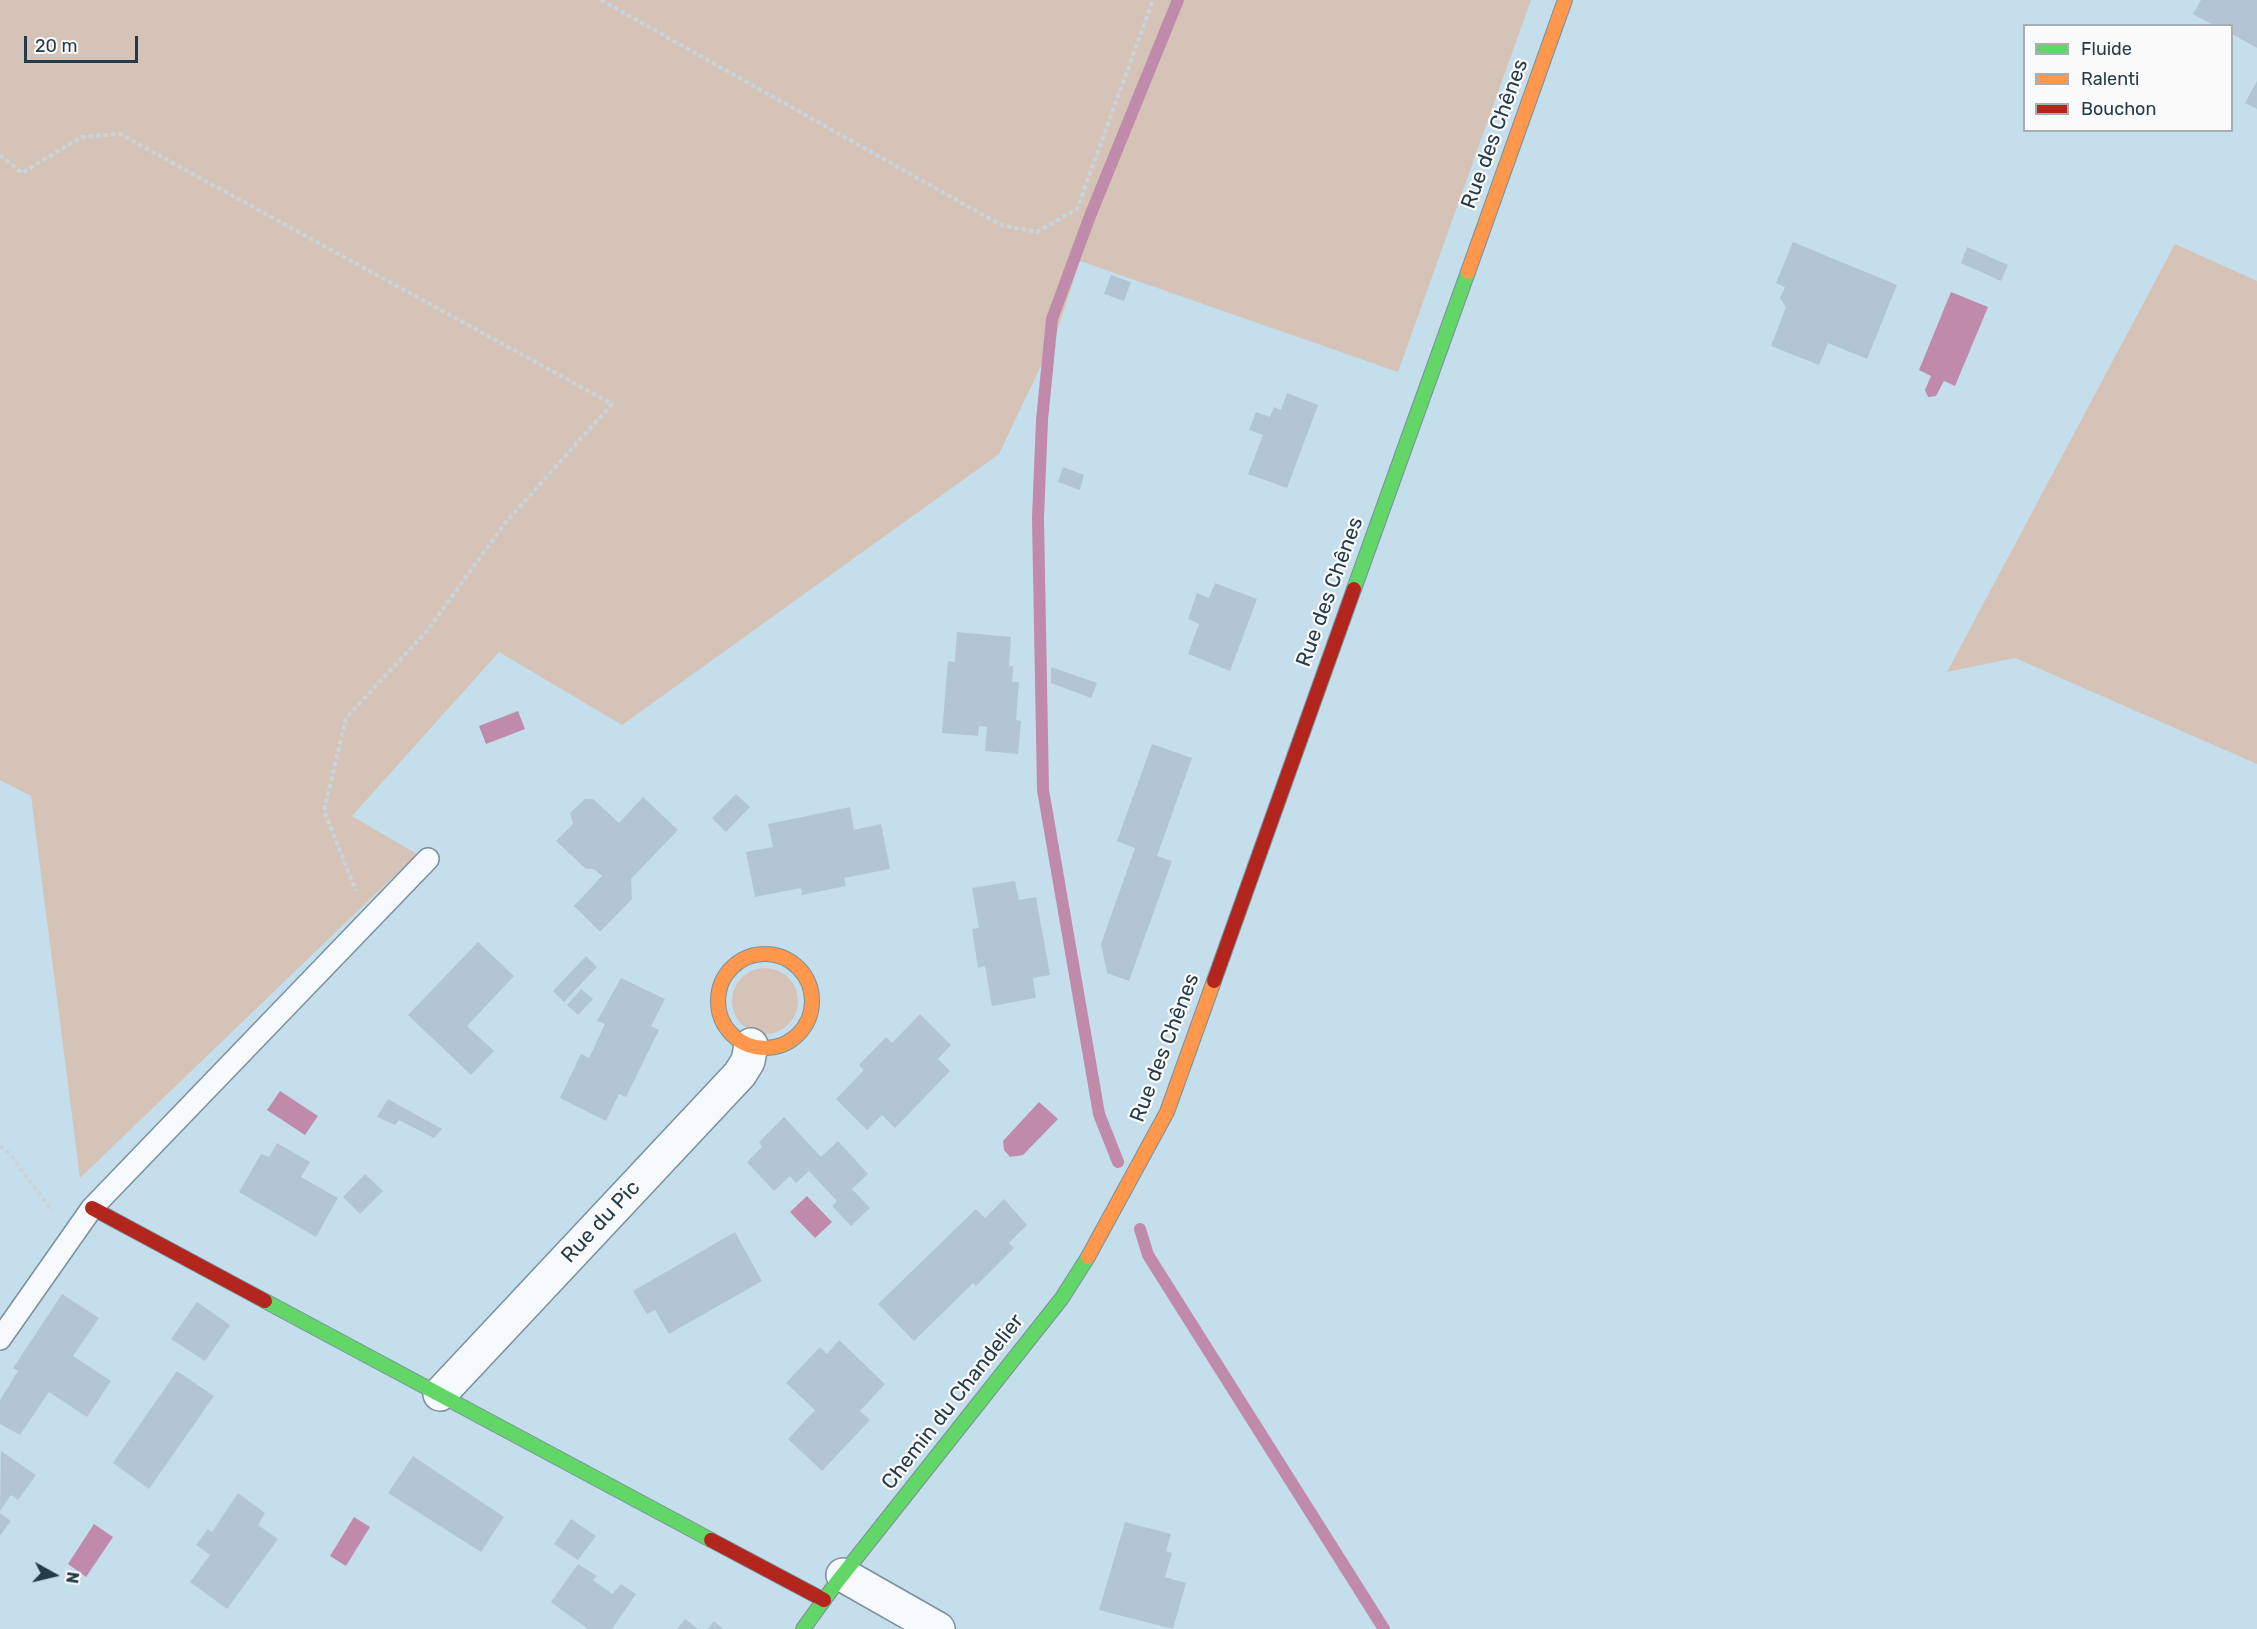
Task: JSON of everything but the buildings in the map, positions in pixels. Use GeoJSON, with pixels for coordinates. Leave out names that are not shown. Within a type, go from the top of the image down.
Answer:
{"type":"FeatureCollection","features":[{"type":"Feature","properties":{"kind":"street","name":"Rue des Chênes"},"geometry":{"type":"LineString","coordinates":[[1124,1192],[1167,1112],[1565,0]]}},
{"type":"Feature","properties":{"kind":"street"},"geometry":{"type":"LineString","coordinates":[[754,954],[772,954],[789,960],[802,971],[811,986],[813,1004],[807,1022],[796,1037],[782,1045],[767,1048],[751,1045],[735,1037],[724,1024],[718,1008],[719,990],[726,974],[739,961],[754,954]]}},
{"type":"Feature","properties":{"kind":"street","name":"Rue du Pic"},"geometry":{"type":"LineString","coordinates":[[440,1394],[740,1074],[748,1061],[751,1045]]}},
{"type":"Feature","properties":{"kind":"street","name":"Chemin du Chandelier"},"geometry":{"type":"LineString","coordinates":[[803,1629],[833,1587],[1062,1298],[1100,1238],[1124,1192]]}},
{"type":"Feature","properties":{"kind":"street"},"geometry":{"type":"LineString","coordinates":[[92,1208],[440,1394],[833,1587],[938,1629]]}},
{"type":"Feature","properties":{"kind":"lane"},"geometry":{"type":"LineString","coordinates":[[0,1340],[92,1208],[428,859]]}},
{"type":"Feature","properties":{"kind":"path"},"geometry":{"type":"LineString","coordinates":[[601,0],[1001,225],[1037,232],[1077,209],[1153,0]]}},
{"type":"Feature","properties":{"kind":"path"},"geometry":{"type":"LineString","coordinates":[[0,155],[22,173],[81,137],[120,134],[612,404],[506,522],[426,632],[346,718],[324,811],[369,921]]}},
{"type":"Feature","properties":{"kind":"path"},"geometry":{"type":"LineString","coordinates":[[0,1146],[10,1154],[52,1211]]}},
{"type":"Feature","properties":{"kind":"shaded area"},"geometry":{"type":"Polygon","coordinates":[[[0,0],[1531,0],[1398,372],[1080,261],[1056,334],[999,454],[622,725],[499,652],[352,816],[417,854],[80,1178],[31,796],[0,780],[0,0]]]}},
{"type":"Feature","properties":{"kind":"shaded area"},"geometry":{"type":"Polygon","coordinates":[[[2175,244],[2257,281],[2257,764],[2015,658],[1947,672],[2175,244]]]}},
{"type":"Feature","properties":{"kind":"shaded area"},"geometry":{"type":"Polygon","coordinates":[[[1951,292],[1988,307],[1955,386],[1944,381],[1936,396],[1928,397],[1925,390],[1931,376],[1919,370],[1951,292]]]}},
{"type":"Feature","properties":{"kind":"shaded area"},"geometry":{"type":"Polygon","coordinates":[[[518,711],[525,729],[486,744],[479,726],[518,711]]]}},
{"type":"Feature","properties":{"kind":"shaded area"},"geometry":{"type":"Polygon","coordinates":[[[759,968],[771,968],[783,973],[793,983],[798,1001],[796,1014],[783,1029],[771,1034],[759,1034],[747,1029],[737,1019],[732,1007],[732,995],[737,983],[747,973],[759,968]]]}},
{"type":"Feature","properties":{"kind":"shaded area"},"geometry":{"type":"Polygon","coordinates":[[[280,1091],[318,1116],[305,1135],[267,1110],[280,1091]]]}},
{"type":"Feature","properties":{"kind":"shaded area"},"geometry":{"type":"Polygon","coordinates":[[[1039,1102],[1058,1119],[1023,1155],[1010,1157],[1004,1150],[1003,1141],[1039,1102]]]}},
{"type":"Feature","properties":{"kind":"shaded area"},"geometry":{"type":"Polygon","coordinates":[[[807,1196],[832,1222],[815,1238],[790,1212],[807,1196]]]}},
{"type":"Feature","properties":{"kind":"shaded area"},"geometry":{"type":"Polygon","coordinates":[[[354,1517],[370,1527],[346,1566],[330,1556],[354,1517]]]}},
{"type":"Feature","properties":{"kind":"shaded area"},"geometry":{"type":"Polygon","coordinates":[[[94,1524],[113,1537],[86,1577],[68,1564],[94,1524]]]}},
{"type":"Feature","properties":{"kind":"waterway"},"geometry":{"type":"LineString","coordinates":[[1118,1162],[1099,1114],[1043,790],[1038,518],[1042,420],[1052,319],[1090,216],[1178,0]]}},
{"type":"Feature","properties":{"kind":"waterway"},"geometry":{"type":"LineString","coordinates":[[1140,1229],[1148,1255],[1384,1629]]}},
{"type":"Feature","properties":{"kind":"traffic: fast"},"geometry":{"type":"LineString","coordinates":[[1354,589],[1468,272]]}},
{"type":"Feature","properties":{"kind":"traffic: fast"},"geometry":{"type":"LineString","coordinates":[[803,1629],[837,1582],[1062,1298],[1088,1257]]}},
{"type":"Feature","properties":{"kind":"traffic: fast"},"geometry":{"type":"LineString","coordinates":[[265,1301],[711,1540]]}},
{"type":"Feature","properties":{"kind":"traffic: slow"},"geometry":{"type":"LineString","coordinates":[[1468,272],[1565,0]]}},
{"type":"Feature","properties":{"kind":"traffic: slow"},"geometry":{"type":"LineString","coordinates":[[765,954],[783,958],[798,968],[808,983],[812,1001],[808,1019],[798,1034],[783,1044],[765,1048],[747,1044],[732,1034],[722,1019],[718,1001],[722,983],[732,968],[747,958],[765,954]]}},
{"type":"Feature","properties":{"kind":"traffic: slow"},"geometry":{"type":"LineString","coordinates":[[1088,1257],[1167,1112],[1214,981]]}},
{"type":"Feature","properties":{"kind":"traffic: jam"},"geometry":{"type":"LineString","coordinates":[[1214,981],[1354,589]]}},
{"type":"Feature","properties":{"kind":"traffic: jam"},"geometry":{"type":"LineString","coordinates":[[92,1208],[265,1301]]}},
{"type":"Feature","properties":{"kind":"traffic: jam"},"geometry":{"type":"LineString","coordinates":[[711,1540],[824,1600]]}}]}
